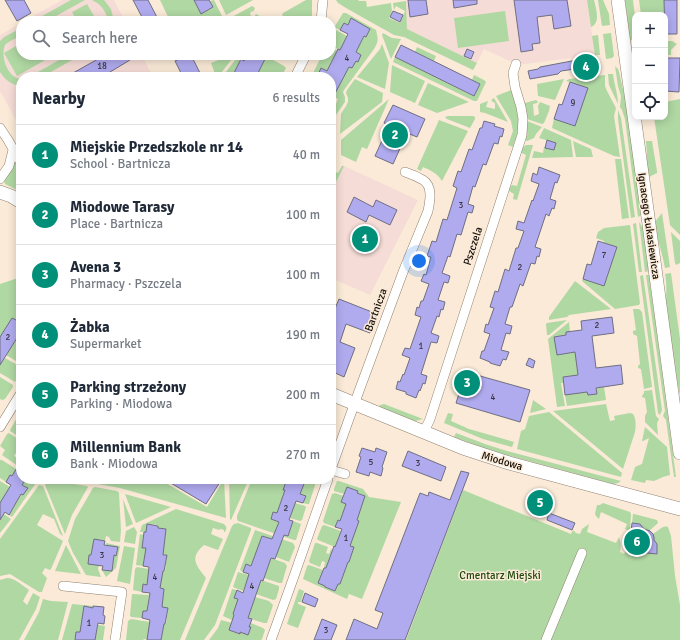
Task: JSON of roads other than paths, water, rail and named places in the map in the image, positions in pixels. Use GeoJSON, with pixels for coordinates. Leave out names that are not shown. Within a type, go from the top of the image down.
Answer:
{"type":"FeatureCollection","features":[{"type":"Feature","properties":{"kind":"street"},"geometry":{"type":"LineString","coordinates":[[321,16],[323,0]]}},
{"type":"Feature","properties":{"kind":"street","name":"Ignacego Łukasiewicza"},"geometry":{"type":"LineString","coordinates":[[618,0],[680,452]]}},
{"type":"Feature","properties":{"kind":"street"},"geometry":{"type":"LineString","coordinates":[[298,72],[304,60]]}},
{"type":"Feature","properties":{"kind":"street","name":"Pszczela"},"geometry":{"type":"LineString","coordinates":[[424,432],[430,419],[522,135],[523,119],[513,73],[516,64]]}},
{"type":"Feature","properties":{"kind":"street"},"geometry":{"type":"LineString","coordinates":[[0,128],[16,154]]}},
{"type":"Feature","properties":{"kind":"street"},"geometry":{"type":"LineString","coordinates":[[0,179],[9,166],[14,150]]}},
{"type":"Feature","properties":{"kind":"street","name":"Bartnicza"},"geometry":{"type":"LineString","coordinates":[[336,455],[400,278],[426,217],[429,205],[429,187],[425,181],[405,172]]}},
{"type":"Feature","properties":{"kind":"street"},"geometry":{"type":"LineString","coordinates":[[0,192],[16,199]]}},
{"type":"Feature","properties":{"kind":"street","name":"Miodowa"},"geometry":{"type":"LineString","coordinates":[[336,396],[463,448],[509,463],[680,509]]}},
{"type":"Feature","properties":{"kind":"street"},"geometry":{"type":"LineString","coordinates":[[0,427],[16,401]]}},
{"type":"Feature","properties":{"kind":"street"},"geometry":{"type":"LineString","coordinates":[[336,471],[345,474]]}},
{"type":"Feature","properties":{"kind":"street"},"geometry":{"type":"LineString","coordinates":[[271,640],[326,484]]}},
{"type":"Feature","properties":{"kind":"street"},"geometry":{"type":"LineString","coordinates":[[546,640],[582,552]]}},
{"type":"Feature","properties":{"kind":"street"},"geometry":{"type":"LineString","coordinates":[[63,586],[122,592],[115,640]]}},
{"type":"Feature","properties":{"kind":"place","name":"Żabka"},"geometry":{"type":"Point","coordinates":[586,67]}},
{"type":"Feature","properties":{"kind":"place","name":"Miodowe Tarasy"},"geometry":{"type":"Point","coordinates":[395,135]}},
{"type":"Feature","properties":{"kind":"place","name":"Miejskie Przedszkole nr 14"},"geometry":{"type":"Point","coordinates":[365,239]}},
{"type":"Feature","properties":{"kind":"place","name":"Avena 3"},"geometry":{"type":"Point","coordinates":[467,383]}},
{"type":"Feature","properties":{"kind":"place","name":"Parking strzeżony"},"geometry":{"type":"Point","coordinates":[540,503]}},
{"type":"Feature","properties":{"kind":"place","name":"Millennium Bank"},"geometry":{"type":"Point","coordinates":[637,542]}},
{"type":"Feature","properties":{"kind":"park label","name":"Cmentarz Miejski"},"geometry":{"type":"Point","coordinates":[500,575]}}]}
